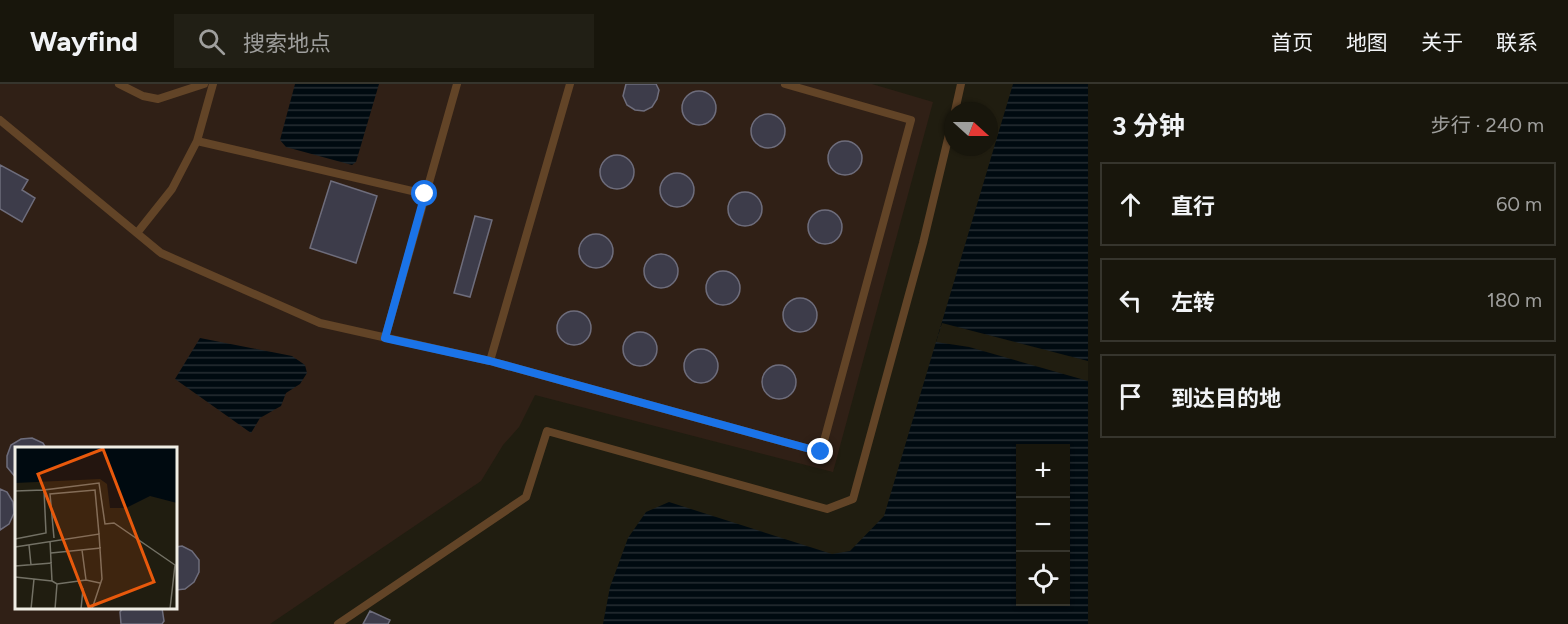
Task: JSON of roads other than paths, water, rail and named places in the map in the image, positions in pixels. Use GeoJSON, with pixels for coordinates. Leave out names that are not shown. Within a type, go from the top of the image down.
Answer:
{"type":"FeatureCollection","features":[{"type":"Feature","properties":{"kind":"lane"},"geometry":{"type":"LineString","coordinates":[[119,84],[143,96],[158,99],[204,84]]}},
{"type":"Feature","properties":{"kind":"lane"},"geometry":{"type":"LineString","coordinates":[[137,233],[172,189],[197,141],[213,84]]}},
{"type":"Feature","properties":{"kind":"lane"},"geometry":{"type":"LineString","coordinates":[[385,338],[457,84]]}},
{"type":"Feature","properties":{"kind":"lane"},"geometry":{"type":"LineString","coordinates":[[490,361],[570,84]]}},
{"type":"Feature","properties":{"kind":"lane"},"geometry":{"type":"LineString","coordinates":[[0,120],[161,253],[320,323],[490,361],[821,452],[911,120],[785,84]]}},
{"type":"Feature","properties":{"kind":"lane"},"geometry":{"type":"LineString","coordinates":[[957,102],[961,84]]}},
{"type":"Feature","properties":{"kind":"lane"},"geometry":{"type":"LineString","coordinates":[[197,141],[425,194]]}},
{"type":"Feature","properties":{"kind":"lane"},"geometry":{"type":"LineString","coordinates":[[338,624],[526,497],[547,431],[826,509],[853,499],[923,243],[944,156]]}}]}
